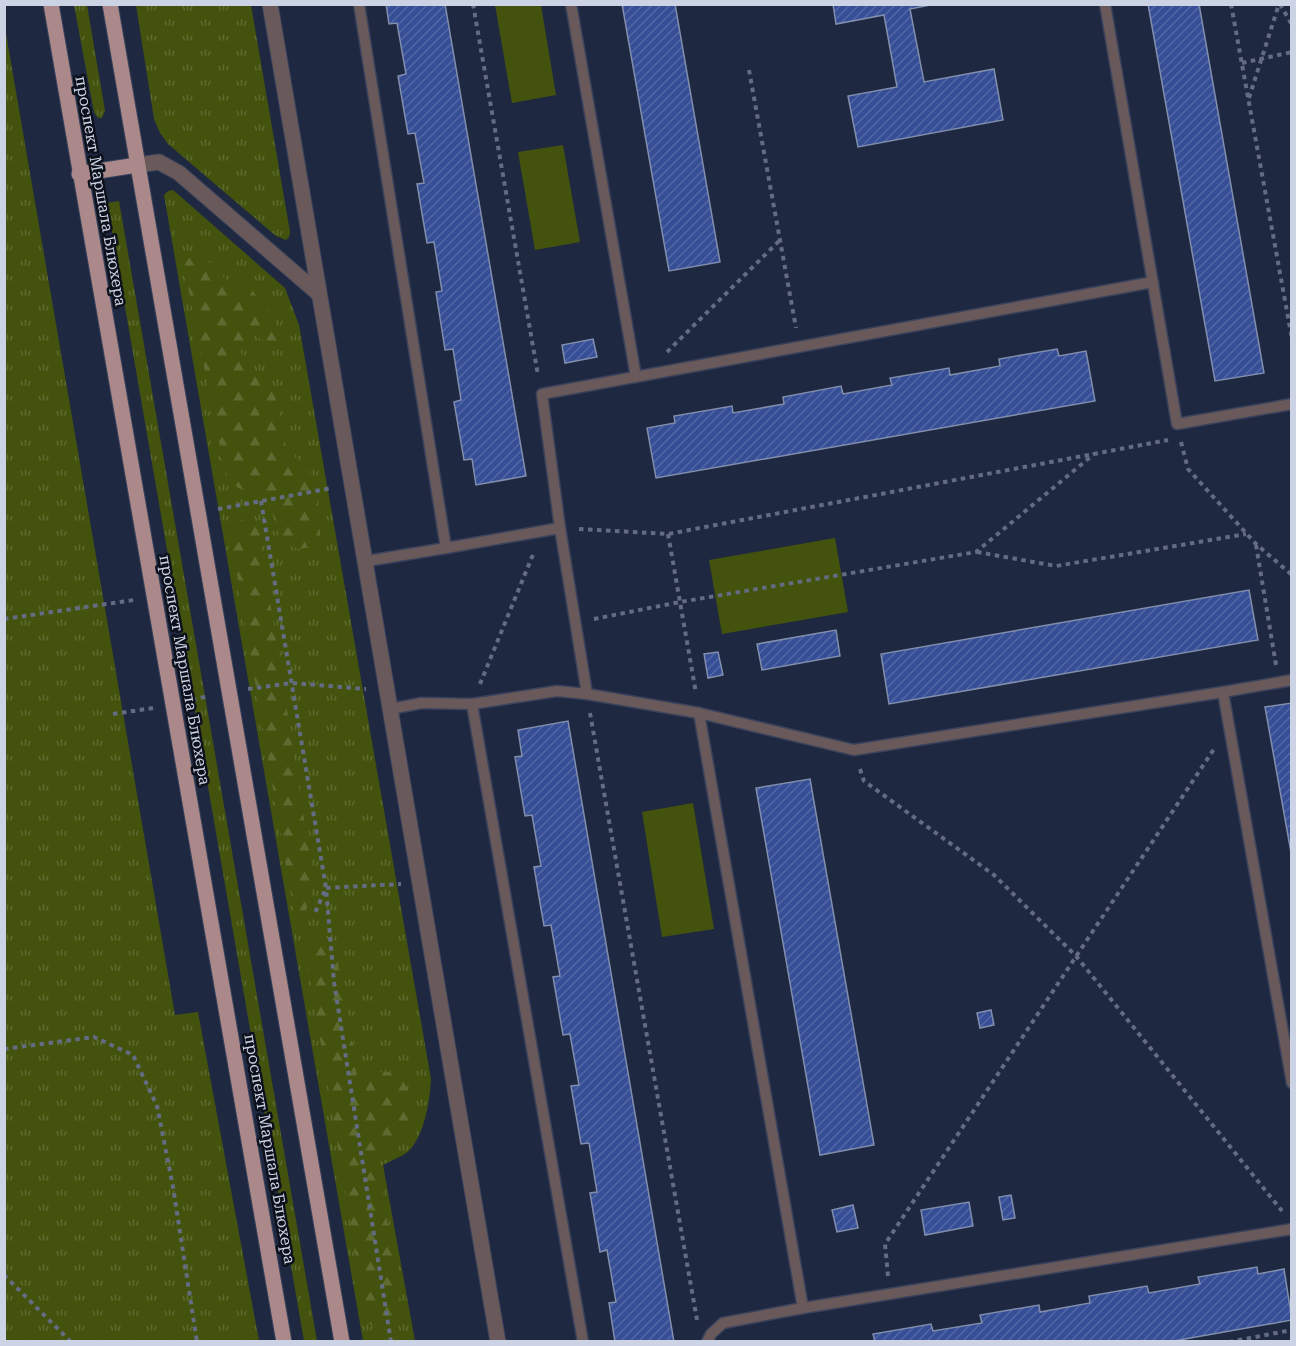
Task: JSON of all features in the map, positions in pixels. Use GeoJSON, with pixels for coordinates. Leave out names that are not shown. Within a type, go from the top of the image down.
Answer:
{"type":"FeatureCollection","features":[{"type":"Feature","properties":{"kind":"main road","name":"проспект Маршала Блюхера"},"geometry":{"type":"LineString","coordinates":[[51,4],[79,174],[227,1002],[284,1341]]}},
{"type":"Feature","properties":{"kind":"main road"},"geometry":{"type":"LineString","coordinates":[[110,4],[342,1341]]}},
{"type":"Feature","properties":{"kind":"main road"},"geometry":{"type":"LineString","coordinates":[[79,174],[137,165]]}},
{"type":"Feature","properties":{"kind":"street"},"geometry":{"type":"LineString","coordinates":[[270,4],[367,561],[390,709],[498,1341]]}},
{"type":"Feature","properties":{"kind":"street"},"geometry":{"type":"LineString","coordinates":[[137,165],[159,162],[179,174],[319,294]]}},
{"type":"Feature","properties":{"kind":"lane"},"geometry":{"type":"LineString","coordinates":[[359,4],[446,548]]}},
{"type":"Feature","properties":{"kind":"lane"},"geometry":{"type":"LineString","coordinates":[[571,4],[636,376]]}},
{"type":"Feature","properties":{"kind":"lane"},"geometry":{"type":"LineString","coordinates":[[1105,4],[1177,424],[1292,404]]}},
{"type":"Feature","properties":{"kind":"lane"},"geometry":{"type":"LineString","coordinates":[[587,694],[560,528],[542,394],[1153,282]]}},
{"type":"Feature","properties":{"kind":"lane"},"geometry":{"type":"LineString","coordinates":[[367,561],[560,528]]}},
{"type":"Feature","properties":{"kind":"lane"},"geometry":{"type":"LineString","coordinates":[[390,709],[422,703],[472,704],[557,691],[699,713],[854,750],[1292,680]]}},
{"type":"Feature","properties":{"kind":"lane"},"geometry":{"type":"LineString","coordinates":[[1223,692],[1292,1083]]}},
{"type":"Feature","properties":{"kind":"lane"},"geometry":{"type":"LineString","coordinates":[[472,704],[583,1341]]}},
{"type":"Feature","properties":{"kind":"lane"},"geometry":{"type":"LineString","coordinates":[[699,713],[803,1308]]}},
{"type":"Feature","properties":{"kind":"lane"},"geometry":{"type":"LineString","coordinates":[[707,1341],[723,1323],[1292,1228]]}},
{"type":"Feature","properties":{"kind":"path"},"geometry":{"type":"LineString","coordinates":[[473,4],[542,394]]}},
{"type":"Feature","properties":{"kind":"path"},"geometry":{"type":"LineString","coordinates":[[1231,4],[1292,339]]}},
{"type":"Feature","properties":{"kind":"path"},"geometry":{"type":"LineString","coordinates":[[1248,98],[1280,4]]}},
{"type":"Feature","properties":{"kind":"path"},"geometry":{"type":"LineString","coordinates":[[1280,4],[1292,25]]}},
{"type":"Feature","properties":{"kind":"path"},"geometry":{"type":"LineString","coordinates":[[1242,63],[1292,52]]}},
{"type":"Feature","properties":{"kind":"path"},"geometry":{"type":"LineString","coordinates":[[749,70],[799,347]]}},
{"type":"Feature","properties":{"kind":"path"},"geometry":{"type":"LineString","coordinates":[[636,376],[659,359],[780,241]]}},
{"type":"Feature","properties":{"kind":"path"},"geometry":{"type":"LineString","coordinates":[[1177,424],[1188,469],[1246,534],[1292,575]]}},
{"type":"Feature","properties":{"kind":"path"},"geometry":{"type":"LineString","coordinates":[[560,528],[668,534],[1179,438]]}},
{"type":"Feature","properties":{"kind":"path"},"geometry":{"type":"LineString","coordinates":[[976,552],[1096,453]]}},
{"type":"Feature","properties":{"kind":"path"},"geometry":{"type":"LineString","coordinates":[[198,513],[353,484]]}},
{"type":"Feature","properties":{"kind":"path"},"geometry":{"type":"LineString","coordinates":[[261,501],[326,888],[334,982],[391,1341]]}},
{"type":"Feature","properties":{"kind":"path"},"geometry":{"type":"LineString","coordinates":[[472,704],[543,530]]}},
{"type":"Feature","properties":{"kind":"path"},"geometry":{"type":"LineString","coordinates":[[668,534],[699,713]]}},
{"type":"Feature","properties":{"kind":"path"},"geometry":{"type":"LineString","coordinates":[[575,623],[680,602],[976,552],[1056,566],[1246,534]]}},
{"type":"Feature","properties":{"kind":"path"},"geometry":{"type":"LineString","coordinates":[[1256,544],[1279,682]]}},
{"type":"Feature","properties":{"kind":"path"},"geometry":{"type":"LineString","coordinates":[[4,619],[154,597]]}},
{"type":"Feature","properties":{"kind":"path"},"geometry":{"type":"LineString","coordinates":[[230,692],[292,683],[388,691]]}},
{"type":"Feature","properties":{"kind":"path"},"geometry":{"type":"LineString","coordinates":[[587,694],[699,1330]]}},
{"type":"Feature","properties":{"kind":"path"},"geometry":{"type":"LineString","coordinates":[[890,1294],[885,1244],[1230,724]]}},
{"type":"Feature","properties":{"kind":"path"},"geometry":{"type":"LineString","coordinates":[[854,750],[864,781],[994,875],[1076,956],[1284,1214]]}},
{"type":"Feature","properties":{"kind":"path"},"geometry":{"type":"LineString","coordinates":[[326,888],[420,883]]}},
{"type":"Feature","properties":{"kind":"path"},"geometry":{"type":"LineString","coordinates":[[314,915],[326,888]]}},
{"type":"Feature","properties":{"kind":"path"},"geometry":{"type":"LineString","coordinates":[[4,1049],[94,1037],[133,1055],[157,1106],[173,1187],[197,1341]]}},
{"type":"Feature","properties":{"kind":"path"},"geometry":{"type":"LineString","coordinates":[[4,1275],[72,1341]]}},
{"type":"Feature","properties":{"kind":"path"},"geometry":{"type":"LineString","coordinates":[[1229,1341],[1292,1330]]}},
{"type":"Feature","properties":{"kind":"green space"},"geometry":{"type":"Polygon","coordinates":[[[74,5],[87,5],[105,111],[102,118],[98,118],[94,112],[74,5]]]}},
{"type":"Feature","properties":{"kind":"green space"},"geometry":{"type":"Polygon","coordinates":[[[136,5],[251,5],[290,232],[286,240],[276,236],[168,144],[160,133],[154,119],[136,5]]]}},
{"type":"Feature","properties":{"kind":"green space"},"geometry":{"type":"Polygon","coordinates":[[[495,5],[541,5],[556,95],[512,103],[495,5]]]}},
{"type":"Feature","properties":{"kind":"green space"},"geometry":{"type":"Polygon","coordinates":[[[4,22],[175,1015],[198,1012],[259,1341],[5,1341],[4,22]]]}},
{"type":"Feature","properties":{"kind":"green space"},"geometry":{"type":"Polygon","coordinates":[[[563,145],[580,242],[535,250],[518,152],[563,145]]]}},
{"type":"Feature","properties":{"kind":"green space"},"geometry":{"type":"Polygon","coordinates":[[[173,190],[285,288],[299,325],[431,1079],[425,1120],[417,1140],[405,1154],[383,1165],[415,1341],[363,1341],[164,195],[173,190]]]}},
{"type":"Feature","properties":{"kind":"green space"},"geometry":{"type":"Polygon","coordinates":[[[119,201],[317,1341],[304,1341],[107,203],[119,201]]]}},
{"type":"Feature","properties":{"kind":"green space"},"geometry":{"type":"Polygon","coordinates":[[[203,256],[230,283],[251,289],[274,318],[279,333],[278,348],[256,336],[246,339],[240,352],[255,372],[264,373],[274,391],[287,452],[300,460],[310,473],[318,505],[320,546],[298,549],[281,542],[266,493],[247,492],[227,482],[184,266],[189,258],[203,256]]]}},
{"type":"Feature","properties":{"kind":"green space"},"geometry":{"type":"Polygon","coordinates":[[[246,518],[258,524],[314,883],[305,914],[300,918],[294,913],[230,533],[235,523],[246,518]]]}},
{"type":"Feature","properties":{"kind":"green space"},"geometry":{"type":"Polygon","coordinates":[[[835,538],[848,612],[722,634],[709,560],[835,538]]]}},
{"type":"Feature","properties":{"kind":"green space"},"geometry":{"type":"Polygon","coordinates":[[[693,803],[714,929],[662,937],[642,812],[693,803]]]}},
{"type":"Feature","properties":{"kind":"green space"},"geometry":{"type":"Polygon","coordinates":[[[325,938],[334,942],[358,1083],[375,1072],[392,1072],[404,1082],[413,1100],[409,1130],[395,1145],[376,1156],[402,1310],[393,1322],[386,1324],[371,1325],[366,1319],[306,953],[312,944],[325,938]]]}},
{"type":"Feature","properties":{"kind":"building"},"geometry":{"type":"Polygon","coordinates":[[[386,4],[445,4],[526,476],[476,485],[472,459],[464,460],[454,402],[461,400],[453,349],[445,350],[436,292],[442,291],[434,242],[427,243],[417,184],[424,183],[415,133],[408,134],[398,76],[406,74],[397,23],[389,24],[386,4]]]}},
{"type":"Feature","properties":{"kind":"building"},"geometry":{"type":"Polygon","coordinates":[[[622,4],[675,4],[720,262],[669,271],[622,4]]]}},
{"type":"Feature","properties":{"kind":"building"},"geometry":{"type":"Polygon","coordinates":[[[833,4],[935,4],[910,9],[924,82],[994,69],[1003,120],[858,147],[848,96],[897,87],[884,15],[836,24],[833,4]]]}},
{"type":"Feature","properties":{"kind":"building"},"geometry":{"type":"Polygon","coordinates":[[[1148,4],[1199,4],[1264,373],[1215,381],[1148,4]]]}},
{"type":"Feature","properties":{"kind":"building"},"geometry":{"type":"Polygon","coordinates":[[[593,339],[597,357],[565,363],[562,345],[593,339]]]}},
{"type":"Feature","properties":{"kind":"building"},"geometry":{"type":"Polygon","coordinates":[[[1057,349],[1059,356],[1086,351],[1095,401],[656,478],[647,428],[675,423],[674,416],[732,406],[733,413],[784,404],[783,397],[841,386],[843,394],[892,385],[890,378],[949,368],[950,375],[1000,366],[999,359],[1057,349]]]}},
{"type":"Feature","properties":{"kind":"building"},"geometry":{"type":"Polygon","coordinates":[[[1249,590],[1258,640],[889,704],[881,654],[1249,590]]]}},
{"type":"Feature","properties":{"kind":"building"},"geometry":{"type":"Polygon","coordinates":[[[836,630],[840,656],[762,670],[757,644],[836,630]]]}},
{"type":"Feature","properties":{"kind":"building"},"geometry":{"type":"Polygon","coordinates":[[[718,652],[723,675],[708,678],[704,654],[718,652]]]}},
{"type":"Feature","properties":{"kind":"building"},"geometry":{"type":"Polygon","coordinates":[[[1292,703],[1292,858],[1265,707],[1292,703]]]}},
{"type":"Feature","properties":{"kind":"building"},"geometry":{"type":"Polygon","coordinates":[[[568,721],[674,1342],[615,1342],[609,1303],[616,1302],[607,1250],[600,1252],[590,1193],[597,1192],[589,1143],[581,1144],[571,1086],[579,1085],[570,1034],[563,1035],[553,977],[560,976],[551,925],[544,926],[534,867],[541,866],[532,815],[525,816],[515,757],[522,756],[518,730],[568,721]]]}},
{"type":"Feature","properties":{"kind":"building"},"geometry":{"type":"Polygon","coordinates":[[[810,779],[874,1145],[820,1155],[756,788],[810,779]]]}},
{"type":"Feature","properties":{"kind":"building"},"geometry":{"type":"Polygon","coordinates":[[[991,1010],[994,1025],[980,1028],[977,1013],[991,1010]]]}},
{"type":"Feature","properties":{"kind":"building"},"geometry":{"type":"Polygon","coordinates":[[[1011,1195],[1015,1218],[1003,1220],[999,1197],[1011,1195]]]}},
{"type":"Feature","properties":{"kind":"building"},"geometry":{"type":"Polygon","coordinates":[[[969,1202],[973,1226],[925,1235],[921,1210],[969,1202]]]}},
{"type":"Feature","properties":{"kind":"building"},"geometry":{"type":"Polygon","coordinates":[[[853,1205],[858,1228],[837,1232],[832,1210],[853,1205]]]}},
{"type":"Feature","properties":{"kind":"building"},"geometry":{"type":"Polygon","coordinates":[[[1257,1267],[1258,1274],[1284,1269],[1292,1320],[1168,1342],[875,1342],[873,1334],[931,1324],[933,1331],[982,1323],[980,1315],[1039,1305],[1040,1312],[1090,1303],[1089,1296],[1147,1286],[1149,1293],[1200,1284],[1198,1277],[1257,1267]]]}}]}
